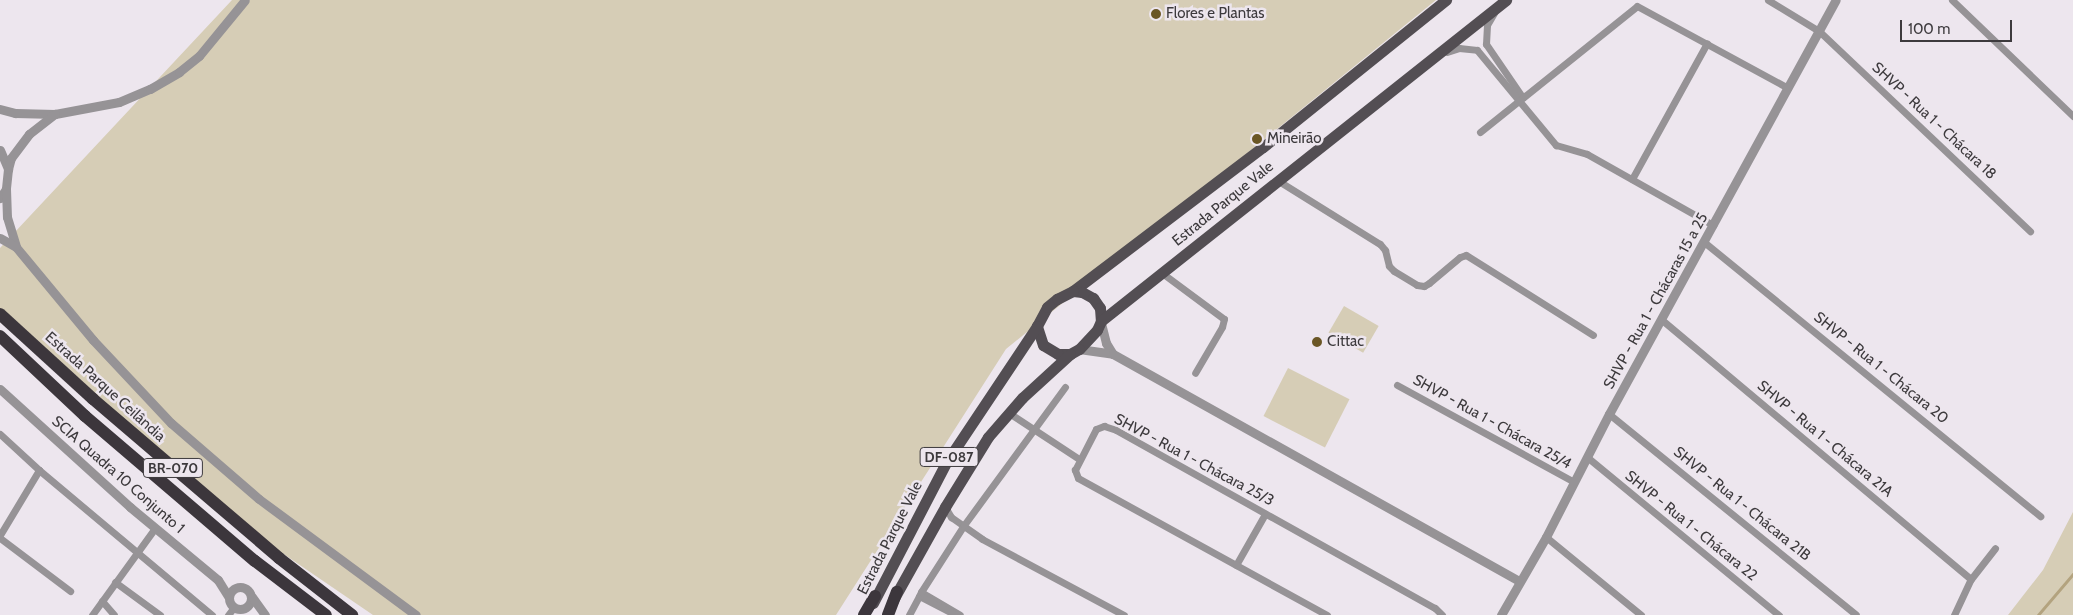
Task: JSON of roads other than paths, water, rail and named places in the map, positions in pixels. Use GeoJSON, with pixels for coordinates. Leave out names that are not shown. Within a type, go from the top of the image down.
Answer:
{"type":"FeatureCollection","features":[{"type":"Feature","properties":{"kind":"highway","name":"Estrada Parque Ceilândia"},"geometry":{"type":"LineString","coordinates":[[0,314],[93,399],[167,463],[279,558],[352,615]]}},
{"type":"Feature","properties":{"kind":"highway","name":"BR-070"},"geometry":{"type":"LineString","coordinates":[[0,336],[85,416],[256,561],[326,615]]}},
{"type":"Feature","properties":{"kind":"highway"},"geometry":{"type":"LineString","coordinates":[[886,615],[897,592]]}},
{"type":"Feature","properties":{"kind":"highway"},"geometry":{"type":"LineString","coordinates":[[864,615],[875,596]]}},
{"type":"Feature","properties":{"kind":"main road","name":"Estrada Parque Vale"},"geometry":{"type":"LineString","coordinates":[[1073,291],[1263,147],[1446,0]]}},
{"type":"Feature","properties":{"kind":"main road","name":"Estrada Parque Vale"},"geometry":{"type":"LineString","coordinates":[[1101,322],[1503,2]]}},
{"type":"Feature","properties":{"kind":"main road"},"geometry":{"type":"LineString","coordinates":[[1073,291],[1082,292],[1093,298],[1100,308],[1101,322]]}},
{"type":"Feature","properties":{"kind":"main road","name":"DF-087"},"geometry":{"type":"LineString","coordinates":[[1037,326],[1047,307],[1057,299],[1073,291]]}},
{"type":"Feature","properties":{"kind":"main road","name":"DF-087"},"geometry":{"type":"LineString","coordinates":[[1075,352],[1101,322]]}},
{"type":"Feature","properties":{"kind":"main road","name":"Estrada Parque Vale"},"geometry":{"type":"LineString","coordinates":[[870,615],[875,596],[947,461],[1037,326]]}},
{"type":"Feature","properties":{"kind":"main road"},"geometry":{"type":"LineString","coordinates":[[1037,326],[1040,341],[1046,349],[1058,354],[1075,352]]}},
{"type":"Feature","properties":{"kind":"main road","name":"Estrada Parque Vale"},"geometry":{"type":"LineString","coordinates":[[897,592],[945,513],[976,454],[1009,413],[1075,352]]}},
{"type":"Feature","properties":{"kind":"street"},"geometry":{"type":"LineString","coordinates":[[0,109],[14,114],[55,114],[119,102],[150,89],[179,72],[210,44],[245,0]]}},
{"type":"Feature","properties":{"kind":"street","name":"SHVP - Rua 1 - Chácara 18"},"geometry":{"type":"LineString","coordinates":[[1768,0],[1819,31],[2030,231]]}},
{"type":"Feature","properties":{"kind":"street","name":"SHVP - Rua 1 - Chácaras 15 a 25"},"geometry":{"type":"LineString","coordinates":[[1500,615],[1546,537],[1610,414],[1836,0]]}},
{"type":"Feature","properties":{"kind":"street"},"geometry":{"type":"LineString","coordinates":[[1952,0],[2073,116]]}},
{"type":"Feature","properties":{"kind":"street"},"geometry":{"type":"LineString","coordinates":[[1503,2],[1487,25],[1486,44],[1523,102]]}},
{"type":"Feature","properties":{"kind":"street"},"geometry":{"type":"LineString","coordinates":[[1480,132],[1523,102],[1637,6],[1788,88]]}},
{"type":"Feature","properties":{"kind":"street"},"geometry":{"type":"LineString","coordinates":[[1632,179],[1707,43]]}},
{"type":"Feature","properties":{"kind":"street"},"geometry":{"type":"LineString","coordinates":[[1435,57],[1454,48],[1477,50],[1486,44]]}},
{"type":"Feature","properties":{"kind":"street"},"geometry":{"type":"LineString","coordinates":[[1477,50],[1523,102],[1556,145],[1587,154],[1713,225]]}},
{"type":"Feature","properties":{"kind":"street"},"geometry":{"type":"LineString","coordinates":[[16,247],[8,217],[6,190],[11,158],[29,134],[55,114]]}},
{"type":"Feature","properties":{"kind":"street"},"geometry":{"type":"LineString","coordinates":[[0,150],[8,169]]}},
{"type":"Feature","properties":{"kind":"street"},"geometry":{"type":"LineString","coordinates":[[1277,180],[1380,244],[1385,250],[1390,266],[1394,271],[1417,285],[1424,286],[1429,283],[1460,257],[1466,255],[1593,335]]}},
{"type":"Feature","properties":{"kind":"street"},"geometry":{"type":"LineString","coordinates":[[0,198],[6,190]]}},
{"type":"Feature","properties":{"kind":"street"},"geometry":{"type":"LineString","coordinates":[[0,238],[16,247],[93,340],[171,423],[259,499],[416,615]]}},
{"type":"Feature","properties":{"kind":"street","name":"SHVP - Rua 1 - Chácara 20"},"geometry":{"type":"LineString","coordinates":[[1704,242],[2040,516]]}},
{"type":"Feature","properties":{"kind":"street"},"geometry":{"type":"LineString","coordinates":[[1162,272],[1224,319],[1222,327],[1195,373]]}},
{"type":"Feature","properties":{"kind":"street","name":"SHVP - Rua 1 - Chácara 21A"},"geometry":{"type":"LineString","coordinates":[[1662,320],[1971,579]]}},
{"type":"Feature","properties":{"kind":"street"},"geometry":{"type":"LineString","coordinates":[[1101,322],[1106,343],[1113,354]]}},
{"type":"Feature","properties":{"kind":"street"},"geometry":{"type":"LineString","coordinates":[[1075,352],[1113,354],[1520,581]]}},
{"type":"Feature","properties":{"kind":"street","name":"SHVP - Rua 1 - Chácara 25/4"},"geometry":{"type":"LineString","coordinates":[[1396,385],[1574,482]]}},
{"type":"Feature","properties":{"kind":"street"},"geometry":{"type":"LineString","coordinates":[[909,615],[920,594],[964,525],[1065,388]]}},
{"type":"Feature","properties":{"kind":"street","name":"SCIA Quadra 10 Conjunto 1"},"geometry":{"type":"LineString","coordinates":[[0,389],[155,528],[218,580],[236,587]]}},
{"type":"Feature","properties":{"kind":"street"},"geometry":{"type":"LineString","coordinates":[[1009,413],[1079,459],[1075,474],[1085,483],[1327,615]]}},
{"type":"Feature","properties":{"kind":"street","name":"SHVP - Rua 1 - Chácara 21B"},"geometry":{"type":"LineString","coordinates":[[1610,414],[1856,615]]}},
{"type":"Feature","properties":{"kind":"street","name":"SHVP - Rua 1 - Chácara 25/3"},"geometry":{"type":"LineString","coordinates":[[1079,459],[1096,429],[1104,426],[1110,428],[1435,608],[1442,615]]}},
{"type":"Feature","properties":{"kind":"street"},"geometry":{"type":"LineString","coordinates":[[0,434],[39,470],[212,615]]}},
{"type":"Feature","properties":{"kind":"street","name":"SHVP - Rua 1 - Chácara 22"},"geometry":{"type":"LineString","coordinates":[[1587,457],[1778,615]]}},
{"type":"Feature","properties":{"kind":"street"},"geometry":{"type":"LineString","coordinates":[[39,470],[0,537],[70,591]]}},
{"type":"Feature","properties":{"kind":"street"},"geometry":{"type":"LineString","coordinates":[[945,513],[982,539],[1124,615]]}},
{"type":"Feature","properties":{"kind":"street"},"geometry":{"type":"LineString","coordinates":[[1236,565],[1265,514]]}},
{"type":"Feature","properties":{"kind":"street"},"geometry":{"type":"LineString","coordinates":[[92,615],[155,528]]}},
{"type":"Feature","properties":{"kind":"street"},"geometry":{"type":"LineString","coordinates":[[1546,537],[1641,615]]}},
{"type":"Feature","properties":{"kind":"street"},"geometry":{"type":"LineString","coordinates":[[1954,615],[1971,579],[1996,548]]}},
{"type":"Feature","properties":{"kind":"street","name":"SCIA Quadra 10 Conjunto 1"},"geometry":{"type":"LineString","coordinates":[[218,580],[228,596]]}},
{"type":"Feature","properties":{"kind":"street"},"geometry":{"type":"LineString","coordinates":[[115,582],[160,615]]}},
{"type":"Feature","properties":{"kind":"street"},"geometry":{"type":"LineString","coordinates":[[234,607],[228,596],[230,590],[236,587],[248,590],[265,615]]}},
{"type":"Feature","properties":{"kind":"street"},"geometry":{"type":"LineString","coordinates":[[920,594],[959,615]]}},
{"type":"Feature","properties":{"kind":"street"},"geometry":{"type":"LineString","coordinates":[[246,608],[251,605],[252,597]]}},
{"type":"Feature","properties":{"kind":"street"},"geometry":{"type":"LineString","coordinates":[[102,601],[114,615]]}},
{"type":"Feature","properties":{"kind":"street"},"geometry":{"type":"LineString","coordinates":[[234,607],[246,608],[259,615]]}},
{"type":"Feature","properties":{"kind":"street"},"geometry":{"type":"LineString","coordinates":[[228,615],[234,607]]}},
{"type":"Feature","properties":{"kind":"waterway"},"geometry":{"type":"LineString","coordinates":[[2038,615],[2073,574]]}},
{"type":"Feature","properties":{"kind":"place","name":"Flores e Plantas"},"geometry":{"type":"Point","coordinates":[1156,14]}},
{"type":"Feature","properties":{"kind":"place","name":"Mineirão"},"geometry":{"type":"Point","coordinates":[1257,139]}},
{"type":"Feature","properties":{"kind":"place","name":"Cittac"},"geometry":{"type":"Point","coordinates":[1317,342]}}]}
